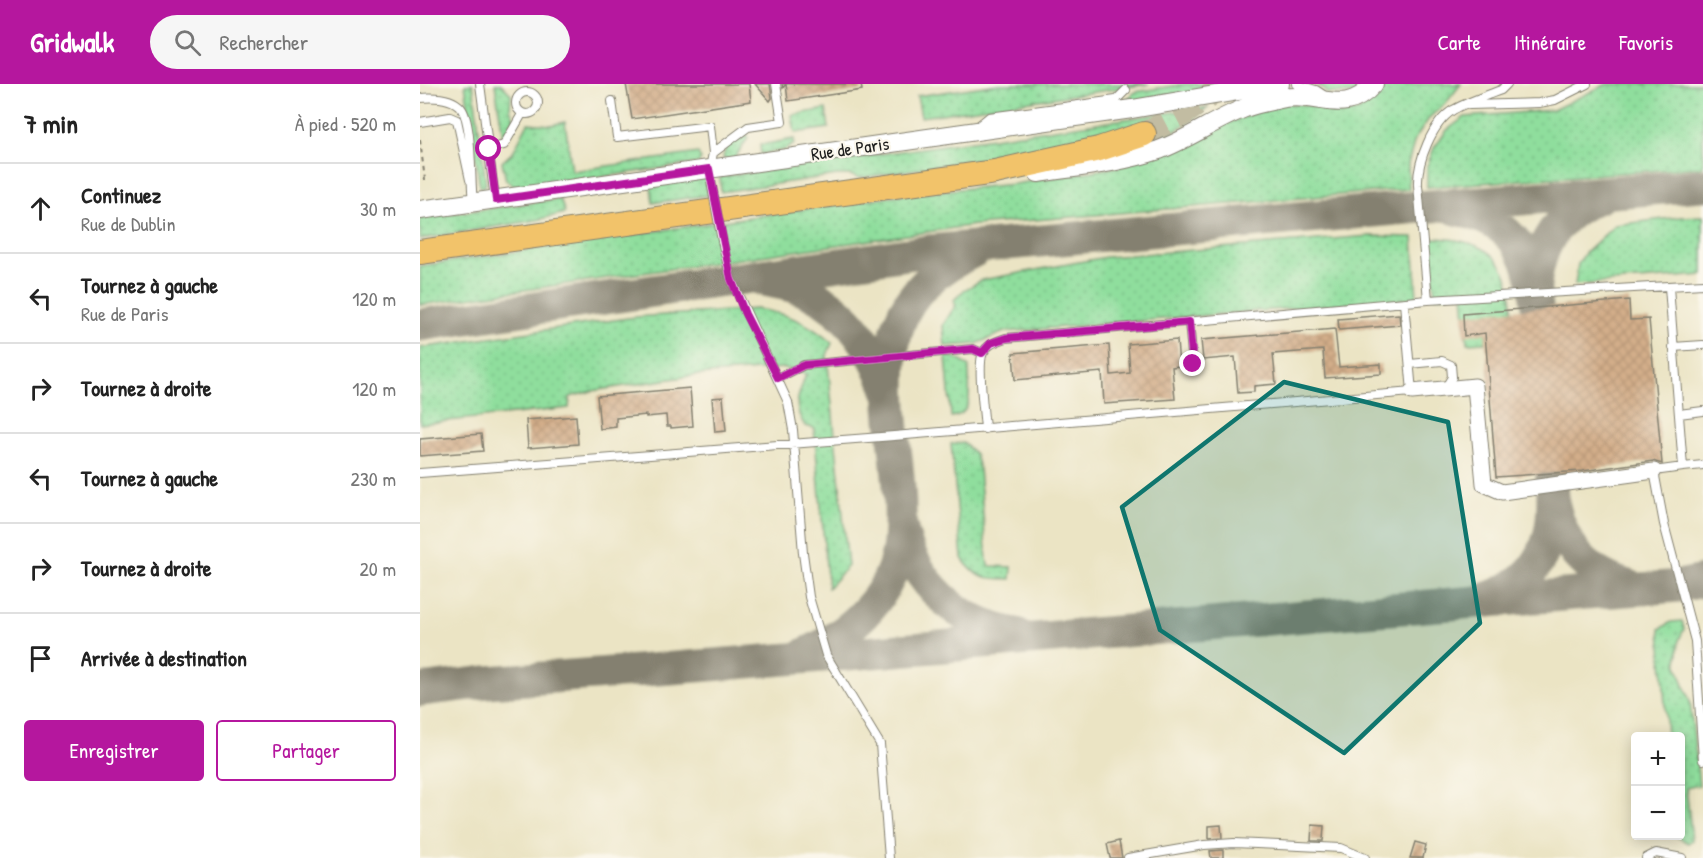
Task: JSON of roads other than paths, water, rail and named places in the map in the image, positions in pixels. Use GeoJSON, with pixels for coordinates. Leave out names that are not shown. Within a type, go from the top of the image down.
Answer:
{"type":"FeatureCollection","features":[{"type":"Feature","properties":{"kind":"main road"},"geometry":{"type":"LineString","coordinates":[[420,252],[995,172],[1099,148],[1144,134]]}},
{"type":"Feature","properties":{"kind":"street","name":"Rue de Paris"},"geometry":{"type":"LineString","coordinates":[[420,210],[1132,109],[1280,84]]}},
{"type":"Feature","properties":{"kind":"street"},"geometry":{"type":"LineString","coordinates":[[995,172],[1022,175],[1107,163],[1159,150],[1245,108],[1288,98],[1346,102],[1356,99],[1374,84]]}},
{"type":"Feature","properties":{"kind":"street"},"geometry":{"type":"LineString","coordinates":[[1412,392],[1475,386],[1484,484],[1502,492],[1654,471]]}},
{"type":"Feature","properties":{"kind":"lane"},"geometry":{"type":"LineString","coordinates":[[480,84],[496,200]]}},
{"type":"Feature","properties":{"kind":"lane"},"geometry":{"type":"LineString","coordinates":[[711,168],[748,127],[782,122],[776,84]]}},
{"type":"Feature","properties":{"kind":"lane"},"geometry":{"type":"LineString","coordinates":[[1296,84],[1316,90],[1332,101]]}},
{"type":"Feature","properties":{"kind":"lane"},"geometry":{"type":"LineString","coordinates":[[1428,300],[1418,171],[1422,156],[1430,138],[1450,112],[1501,90],[1507,84]]}},
{"type":"Feature","properties":{"kind":"lane"},"geometry":{"type":"LineString","coordinates":[[1462,105],[1539,103],[1555,100],[1587,84]]}},
{"type":"Feature","properties":{"kind":"lane"},"geometry":{"type":"LineString","coordinates":[[970,132],[989,117],[1116,100],[1125,90]]}},
{"type":"Feature","properties":{"kind":"lane"},"geometry":{"type":"LineString","coordinates":[[420,98],[449,101],[463,111],[472,167],[471,184]]}},
{"type":"Feature","properties":{"kind":"lane"},"geometry":{"type":"LineString","coordinates":[[612,101],[617,137],[710,126],[711,168],[722,241],[731,279],[745,314],[788,402],[809,597],[825,655],[880,744],[889,858]]}},
{"type":"Feature","properties":{"kind":"lane"},"geometry":{"type":"LineString","coordinates":[[489,149],[504,145],[522,114]]}},
{"type":"Feature","properties":{"kind":"lane"},"geometry":{"type":"LineString","coordinates":[[420,122],[450,117],[457,120],[474,203]]}},
{"type":"Feature","properties":{"kind":"lane"},"geometry":{"type":"LineString","coordinates":[[986,429],[981,370],[982,353],[991,343],[1006,338],[1428,300],[1703,284]]}},
{"type":"Feature","properties":{"kind":"lane"},"geometry":{"type":"LineString","coordinates":[[1669,287],[1683,466]]}},
{"type":"Feature","properties":{"kind":"lane"},"geometry":{"type":"LineString","coordinates":[[420,473],[986,429],[1412,392],[1404,303]]}},
{"type":"Feature","properties":{"kind":"lane"},"geometry":{"type":"LineString","coordinates":[[1189,322],[1193,364]]}},
{"type":"Feature","properties":{"kind":"lane"},"geometry":{"type":"LineString","coordinates":[[1674,347],[1703,345]]}},
{"type":"Feature","properties":{"kind":"lane"},"geometry":{"type":"LineString","coordinates":[[778,378],[804,365],[973,349],[982,353]]}},
{"type":"Feature","properties":{"kind":"lane"},"geometry":{"type":"LineString","coordinates":[[1410,363],[1442,361],[1450,365],[1452,377],[1445,389]]}},
{"type":"Feature","properties":{"kind":"lane"},"geometry":{"type":"LineString","coordinates":[[1679,414],[1703,411]]}},
{"type":"Feature","properties":{"kind":"lane"},"geometry":{"type":"LineString","coordinates":[[1703,465],[1654,471],[1664,524],[1699,641],[1703,760]]}},
{"type":"Feature","properties":{"kind":"lane"},"geometry":{"type":"LineString","coordinates":[[1128,858],[1204,845],[1234,843],[1341,848],[1365,858]]}},
{"type":"Feature","properties":{"kind":"lane"},"geometry":{"type":"LineString","coordinates":[[1646,858],[1656,853],[1682,858]]}},
{"type":"Feature","properties":{"kind":"tunnel"},"geometry":{"type":"LineString","coordinates":[[1144,134],[1186,112],[1219,89]]}}]}
